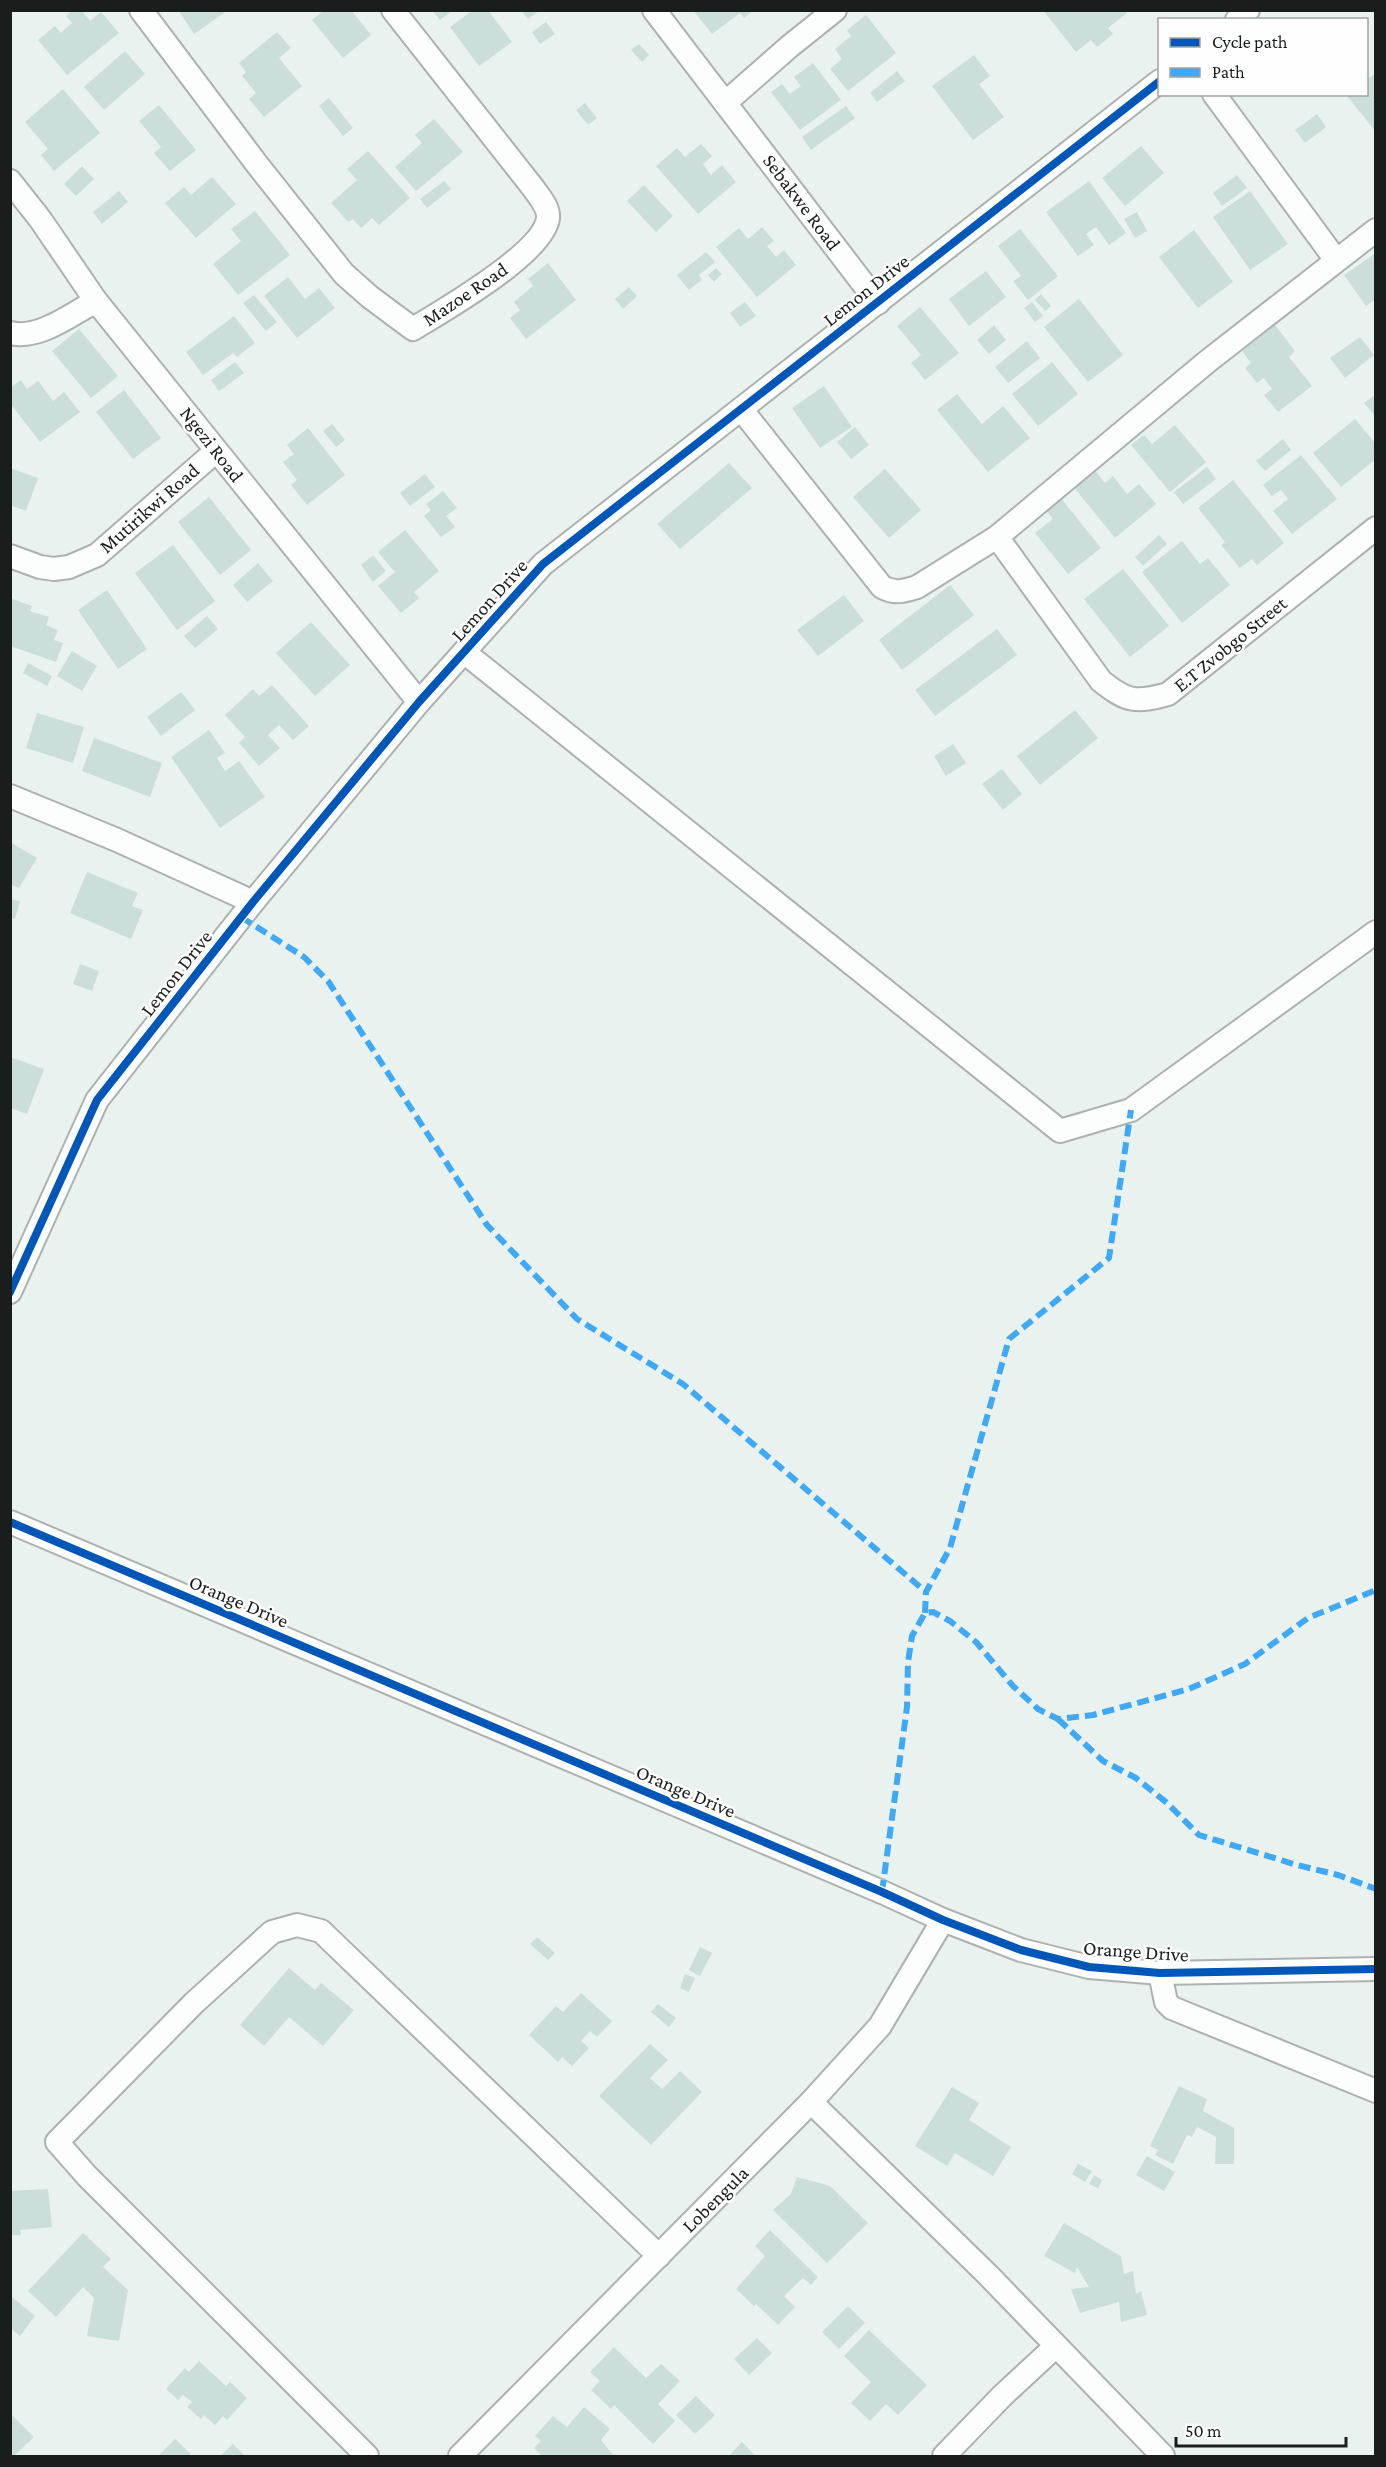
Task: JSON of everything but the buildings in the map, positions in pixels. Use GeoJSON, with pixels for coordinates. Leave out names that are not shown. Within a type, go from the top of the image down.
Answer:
{"type":"FeatureCollection","features":[{"type":"Feature","properties":{"kind":"street","name":"Mazoe Road"},"geometry":{"type":"LineString","coordinates":[[141,10],[344,274],[413,329],[506,268],[539,239],[548,216],[546,206],[534,189],[393,10]]}},
{"type":"Feature","properties":{"kind":"street","name":"Sebakwe Road"},"geometry":{"type":"LineString","coordinates":[[654,10],[878,303]]}},
{"type":"Feature","properties":{"kind":"street"},"geometry":{"type":"LineString","coordinates":[[725,103],[835,10]]}},
{"type":"Feature","properties":{"kind":"street","name":"Lemon Drive"},"geometry":{"type":"LineString","coordinates":[[10,1292],[97,1100],[253,902],[419,702],[543,564],[1158,83]]}},
{"type":"Feature","properties":{"kind":"street"},"geometry":{"type":"LineString","coordinates":[[1215,96],[1336,260]]}},
{"type":"Feature","properties":{"kind":"street","name":"Ngezi Road"},"geometry":{"type":"LineString","coordinates":[[10,181],[40,219],[96,302],[419,702]]}},
{"type":"Feature","properties":{"kind":"street"},"geometry":{"type":"LineString","coordinates":[[741,409],[882,587],[892,592],[903,591],[917,586],[997,537],[1208,361],[1376,230]]}},
{"type":"Feature","properties":{"kind":"street"},"geometry":{"type":"LineString","coordinates":[[10,333],[17,335],[39,331],[96,302]]}},
{"type":"Feature","properties":{"kind":"street","name":"Mutirikwi Road"},"geometry":{"type":"LineString","coordinates":[[10,556],[40,567],[54,568],[69,567],[97,555],[216,451]]}},
{"type":"Feature","properties":{"kind":"street","name":"E.T Zvobgo Street"},"geometry":{"type":"LineString","coordinates":[[997,537],[1101,681],[1117,694],[1133,700],[1147,700],[1168,694],[1376,528]]}},
{"type":"Feature","properties":{"kind":"street"},"geometry":{"type":"LineString","coordinates":[[464,652],[1060,1131],[1131,1110],[1376,932]]}},
{"type":"Feature","properties":{"kind":"street"},"geometry":{"type":"LineString","coordinates":[[10,796],[117,840],[253,902]]}},
{"type":"Feature","properties":{"kind":"street","name":"Orange Drive"},"geometry":{"type":"LineString","coordinates":[[10,1522],[882,1892],[943,1920],[1021,1950],[1089,1967],[1160,1973],[1376,1969]]}},
{"type":"Feature","properties":{"kind":"street","name":"Lobengula"},"geometry":{"type":"LineString","coordinates":[[460,2457],[811,2102],[880,2026],[943,1920]]}},
{"type":"Feature","properties":{"kind":"street"},"geometry":{"type":"LineString","coordinates":[[367,2457],[95,2185],[57,2142],[194,2003],[272,1932],[297,1925],[321,1931],[659,2256]]}},
{"type":"Feature","properties":{"kind":"street"},"geometry":{"type":"LineString","coordinates":[[1160,1973],[1166,2002],[1172,2008],[1376,2091]]}},
{"type":"Feature","properties":{"kind":"street"},"geometry":{"type":"LineString","coordinates":[[811,2102],[988,2275],[1162,2457]]}},
{"type":"Feature","properties":{"kind":"street"},"geometry":{"type":"LineString","coordinates":[[944,2457],[1003,2395],[1055,2347]]}},
{"type":"Feature","properties":{"kind":"marked path"},"geometry":{"type":"LineString","coordinates":[[241,917],[304,957],[328,981],[487,1225],[577,1319],[683,1384],[926,1592]]}},
{"type":"Feature","properties":{"kind":"marked path"},"geometry":{"type":"LineString","coordinates":[[925,1613],[926,1592],[950,1548],[1009,1339],[1109,1258],[1131,1110]]}},
{"type":"Feature","properties":{"kind":"marked path"},"geometry":{"type":"LineString","coordinates":[[882,1892],[907,1707],[908,1662],[912,1636],[925,1613],[933,1612],[950,1621],[976,1642],[1013,1686],[1038,1709],[1058,1719],[1093,1715],[1189,1689],[1245,1664],[1308,1618],[1376,1590]]}},
{"type":"Feature","properties":{"kind":"marked path"},"geometry":{"type":"LineString","coordinates":[[1058,1719],[1103,1761],[1136,1778],[1167,1803],[1199,1835],[1338,1875],[1376,1889]]}},
{"type":"Feature","properties":{"kind":"cycle path"},"geometry":{"type":"LineString","coordinates":[[10,1292],[97,1100],[253,902],[419,702],[543,564],[1158,83]]}},
{"type":"Feature","properties":{"kind":"cycle path"},"geometry":{"type":"LineString","coordinates":[[10,1522],[882,1892],[943,1920],[1021,1950],[1089,1967],[1160,1973],[1376,1969]]}}]}
